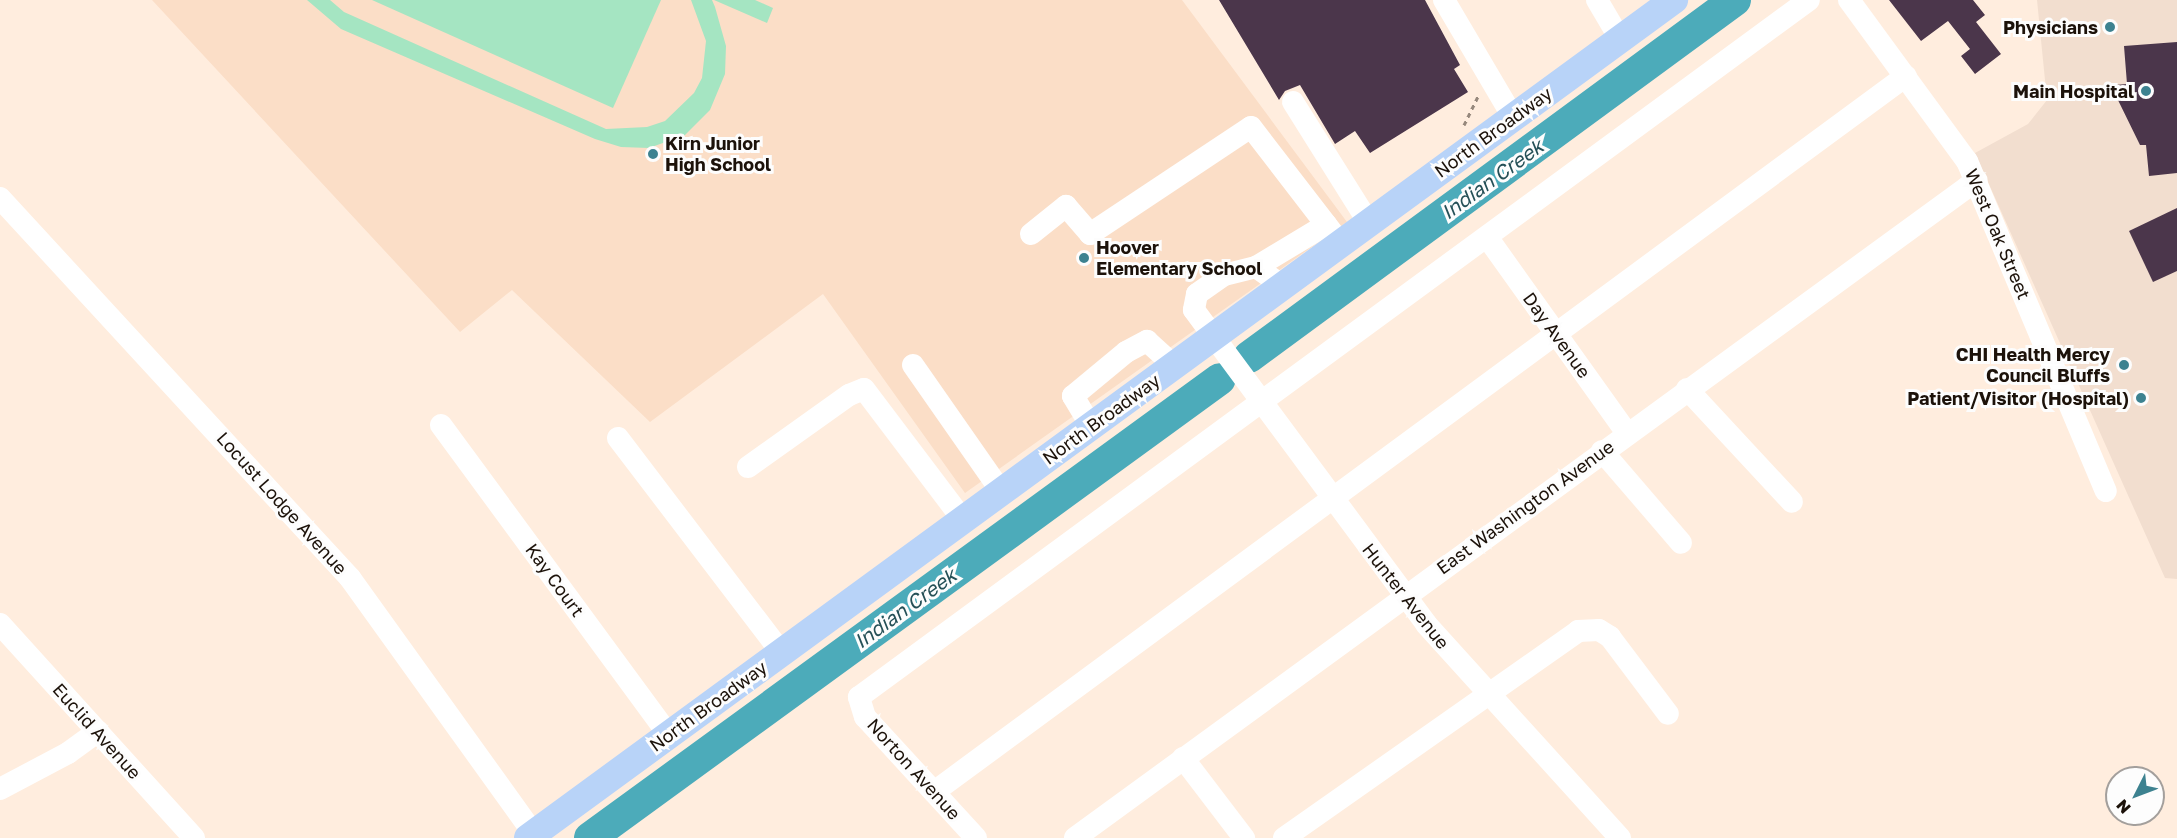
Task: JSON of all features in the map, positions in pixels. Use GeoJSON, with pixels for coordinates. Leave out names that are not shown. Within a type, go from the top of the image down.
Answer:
{"type":"FeatureCollection","features":[{"type":"Feature","properties":{"kind":"main road","name":"North Broadway"},"geometry":{"type":"LineString","coordinates":[[531,836],[1283,286],[1333,234],[1369,223],[1674,0]]}},
{"type":"Feature","properties":{"kind":"street"},"geometry":{"type":"LineString","coordinates":[[1444,0],[1513,117]]}},
{"type":"Feature","properties":{"kind":"street"},"geometry":{"type":"LineString","coordinates":[[1597,0],[1620,39]]}},
{"type":"Feature","properties":{"kind":"street"},"geometry":{"type":"LineString","coordinates":[[1263,403],[1809,0]]}},
{"type":"Feature","properties":{"kind":"street","name":"West Oak Street"},"geometry":{"type":"LineString","coordinates":[[1849,0],[1958,145],[1977,180],[2106,491]]}},
{"type":"Feature","properties":{"kind":"street"},"geometry":{"type":"LineString","coordinates":[[934,792],[1906,76]]}},
{"type":"Feature","properties":{"kind":"street"},"geometry":{"type":"LineString","coordinates":[[1293,102],[1369,223]]}},
{"type":"Feature","properties":{"kind":"street"},"geometry":{"type":"LineString","coordinates":[[1031,234],[1066,206],[1090,234],[1251,127],[1333,234]]}},
{"type":"Feature","properties":{"kind":"street","name":"East Washington Avenue"},"geometry":{"type":"LineString","coordinates":[[1075,838],[1602,451],[1977,180]]}},
{"type":"Feature","properties":{"kind":"street","name":"Locust Lodge Avenue"},"geometry":{"type":"LineString","coordinates":[[0,198],[350,578],[531,836]]}},
{"type":"Feature","properties":{"kind":"street","name":"Hunter Avenue"},"geometry":{"type":"LineString","coordinates":[[1333,234],[1256,267],[1224,275],[1197,294],[1194,310],[1404,596],[1620,838]]}},
{"type":"Feature","properties":{"kind":"street","name":"Day Avenue"},"geometry":{"type":"LineString","coordinates":[[1486,237],[1627,433]]}},
{"type":"Feature","properties":{"kind":"street"},"geometry":{"type":"LineString","coordinates":[[1256,267],[1283,286]]}},
{"type":"Feature","properties":{"kind":"street"},"geometry":{"type":"LineString","coordinates":[[1090,426],[1073,396],[1126,352],[1147,341],[1174,365]]}},
{"type":"Feature","properties":{"kind":"street"},"geometry":{"type":"LineString","coordinates":[[913,365],[1001,492]]}},
{"type":"Feature","properties":{"kind":"street"},"geometry":{"type":"LineString","coordinates":[[748,467],[849,395],[864,389],[963,520]]}},
{"type":"Feature","properties":{"kind":"street"},"geometry":{"type":"LineString","coordinates":[[1687,389],[1792,502]]}},
{"type":"Feature","properties":{"kind":"street","name":"Norton Avenue"},"geometry":{"type":"LineString","coordinates":[[976,838],[865,717],[859,696],[1263,403]]}},
{"type":"Feature","properties":{"kind":"street","name":"Kay Court"},"geometry":{"type":"LineString","coordinates":[[441,425],[669,735]]}},
{"type":"Feature","properties":{"kind":"street"},"geometry":{"type":"LineString","coordinates":[[618,438],[781,652]]}},
{"type":"Feature","properties":{"kind":"street"},"geometry":{"type":"LineString","coordinates":[[1602,451],[1681,543]]}},
{"type":"Feature","properties":{"kind":"street","name":"Euclid Avenue"},"geometry":{"type":"LineString","coordinates":[[0,624],[194,838]]}},
{"type":"Feature","properties":{"kind":"street"},"geometry":{"type":"LineString","coordinates":[[1284,838],[1488,692],[1578,631],[1599,630],[1621,647],[1668,714]]}},
{"type":"Feature","properties":{"kind":"street"},"geometry":{"type":"LineString","coordinates":[[0,789],[68,753],[98,731]]}},
{"type":"Feature","properties":{"kind":"street"},"geometry":{"type":"LineString","coordinates":[[1183,759],[1244,838]]}},
{"type":"Feature","properties":{"kind":"path"},"geometry":{"type":"LineString","coordinates":[[1459,135],[1480,94]]}},
{"type":"Feature","properties":{"kind":"shaded area","name":"Kirn Junior High School"},"geometry":{"type":"Polygon","coordinates":[[[152,0],[1182,0],[1347,222],[965,493],[823,294],[650,422],[512,290],[460,332],[152,0]]]}},
{"type":"Feature","properties":{"kind":"shaded area","name":"CHI Health Mercy Council Bluffs"},"geometry":{"type":"Polygon","coordinates":[[[2037,0],[2177,0],[2177,579],[2165,578],[1975,153],[2028,124],[2047,100],[2037,0]]]}},
{"type":"Feature","properties":{"kind":"green space"},"geometry":{"type":"Polygon","coordinates":[[[307,0],[330,0],[344,12],[606,129],[647,127],[665,121],[694,93],[702,78],[706,41],[691,0],[712,0],[726,46],[725,74],[710,110],[685,135],[649,148],[621,147],[595,139],[341,29],[307,0]]]}},
{"type":"Feature","properties":{"kind":"green space"},"geometry":{"type":"Polygon","coordinates":[[[372,0],[661,0],[613,108],[372,0]]]}},
{"type":"Feature","properties":{"kind":"green space"},"geometry":{"type":"Polygon","coordinates":[[[714,0],[755,0],[773,8],[767,23],[714,0]]]}},
{"type":"Feature","properties":{"kind":"building"},"geometry":{"type":"Polygon","coordinates":[[[1219,0],[1425,0],[1460,65],[1454,69],[1468,92],[1370,153],[1355,131],[1335,144],[1300,85],[1285,91],[1279,100],[1219,0]]]}},
{"type":"Feature","properties":{"kind":"building"},"geometry":{"type":"Polygon","coordinates":[[[1889,0],[1973,0],[1985,15],[1976,22],[2001,54],[1975,74],[1961,56],[1970,49],[1948,21],[1921,41],[1889,0]]]}},
{"type":"Feature","properties":{"kind":"building","name":"Main Hospital"},"geometry":{"type":"Polygon","coordinates":[[[2177,42],[2177,173],[2149,176],[2146,145],[2140,145],[2116,96],[2115,85],[2127,84],[2124,46],[2177,42]]]}},
{"type":"Feature","properties":{"kind":"building"},"geometry":{"type":"Polygon","coordinates":[[[2177,208],[2177,271],[2153,282],[2129,231],[2177,208]]]}},
{"type":"Feature","properties":{"kind":"waterway","name":"Indian Creek"},"geometry":{"type":"LineString","coordinates":[[1249,357],[1735,0]]}},
{"type":"Feature","properties":{"kind":"waterway","name":"Indian Creek"},"geometry":{"type":"LineString","coordinates":[[590,838],[1220,379]]}},
{"type":"Feature","properties":{"kind":"place","name":"Physicians"},"geometry":{"type":"Point","coordinates":[2110,27]}},
{"type":"Feature","properties":{"kind":"place","name":"Main Hospital"},"geometry":{"type":"Point","coordinates":[2146,91]}},
{"type":"Feature","properties":{"kind":"place","name":"Kirn Junior High School"},"geometry":{"type":"Point","coordinates":[653,154]}},
{"type":"Feature","properties":{"kind":"place","name":"Hoover Elementary School"},"geometry":{"type":"Point","coordinates":[1084,258]}},
{"type":"Feature","properties":{"kind":"place","name":"CHI Health Mercy Council Bluffs"},"geometry":{"type":"Point","coordinates":[2124,365]}},
{"type":"Feature","properties":{"kind":"place","name":"Patient/Visitor (Hospital)"},"geometry":{"type":"Point","coordinates":[2141,398]}}]}
